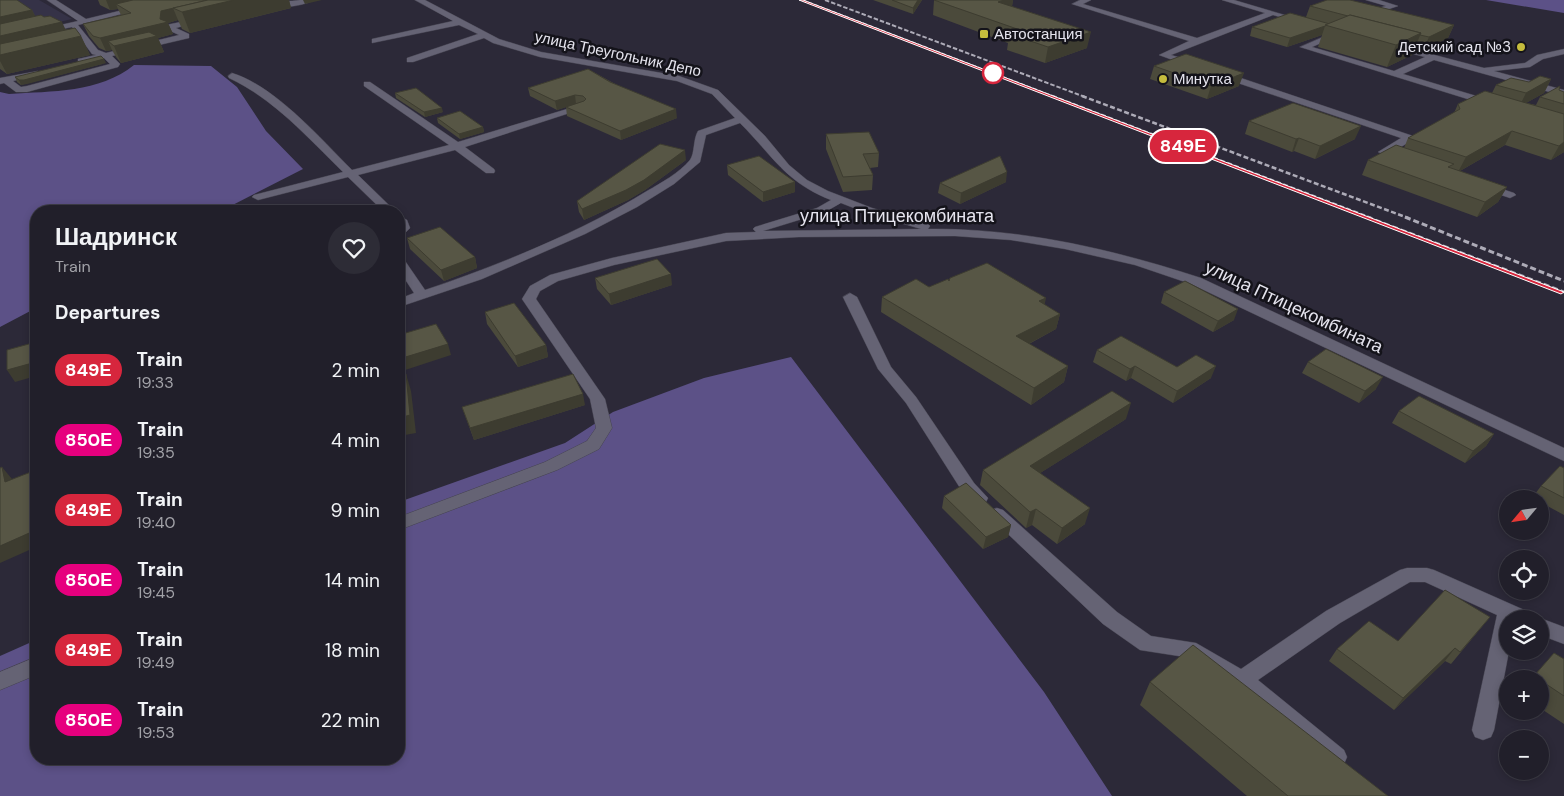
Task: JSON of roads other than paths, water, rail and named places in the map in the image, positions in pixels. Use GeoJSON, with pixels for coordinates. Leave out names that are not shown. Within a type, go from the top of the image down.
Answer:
{"type":"FeatureCollection","features":[{"type":"Feature","properties":{"kind":"street"},"geometry":{"type":"LineString","coordinates":[[51,0],[84,21]]}},
{"type":"Feature","properties":{"kind":"street"},"geometry":{"type":"LineString","coordinates":[[37,33],[173,0]]}},
{"type":"Feature","properties":{"kind":"street"},"geometry":{"type":"LineString","coordinates":[[267,3],[292,4],[310,0]]}},
{"type":"Feature","properties":{"kind":"street","name":"улица Треугольник Депо"},"geometry":{"type":"LineString","coordinates":[[419,0],[496,41],[540,54],[680,78],[701,85],[715,92],[761,138],[785,167],[803,182],[838,200],[910,223],[955,232]]}},
{"type":"Feature","properties":{"kind":"street"},"geometry":{"type":"LineString","coordinates":[[1087,0],[1076,4],[1196,41]]}},
{"type":"Feature","properties":{"kind":"street"},"geometry":{"type":"LineString","coordinates":[[1226,0],[1312,24]]}},
{"type":"Feature","properties":{"kind":"street"},"geometry":{"type":"LineString","coordinates":[[1362,11],[1371,13],[1394,6],[1370,0]]}},
{"type":"Feature","properties":{"kind":"street"},"geometry":{"type":"LineString","coordinates":[[1272,13],[1163,55],[1409,138],[1383,152],[1410,161]]}},
{"type":"Feature","properties":{"kind":"street"},"geometry":{"type":"LineString","coordinates":[[1293,18],[1309,13]]}},
{"type":"Feature","properties":{"kind":"street"},"geometry":{"type":"LineString","coordinates":[[69,64],[186,36],[169,28],[207,19]]}},
{"type":"Feature","properties":{"kind":"street"},"geometry":{"type":"LineString","coordinates":[[375,40],[461,22]]}},
{"type":"Feature","properties":{"kind":"street"},"geometry":{"type":"LineString","coordinates":[[3,80],[19,90],[27,89],[116,64],[104,55],[95,52],[74,25]]}},
{"type":"Feature","properties":{"kind":"street"},"geometry":{"type":"LineString","coordinates":[[1322,26],[1350,34]]}},
{"type":"Feature","properties":{"kind":"street"},"geometry":{"type":"LineString","coordinates":[[1341,32],[1304,47],[1502,106]]}},
{"type":"Feature","properties":{"kind":"street"},"geometry":{"type":"LineString","coordinates":[[410,60],[484,35]]}},
{"type":"Feature","properties":{"kind":"street"},"geometry":{"type":"LineString","coordinates":[[76,43],[86,41]]}},
{"type":"Feature","properties":{"kind":"street"},"geometry":{"type":"LineString","coordinates":[[1387,44],[1560,92]]}},
{"type":"Feature","properties":{"kind":"street"},"geometry":{"type":"LineString","coordinates":[[1479,70],[1527,65],[1540,57],[1564,51]]}},
{"type":"Feature","properties":{"kind":"street"},"geometry":{"type":"LineString","coordinates":[[1396,74],[1434,57]]}},
{"type":"Feature","properties":{"kind":"street"},"geometry":{"type":"LineString","coordinates":[[3,80],[42,71]]}},
{"type":"Feature","properties":{"kind":"street"},"geometry":{"type":"LineString","coordinates":[[232,76],[249,84],[282,107],[383,205]]}},
{"type":"Feature","properties":{"kind":"street"},"geometry":{"type":"LineString","coordinates":[[367,84],[490,171]]}},
{"type":"Feature","properties":{"kind":"street"},"geometry":{"type":"LineString","coordinates":[[1542,99],[1560,92]]}},
{"type":"Feature","properties":{"kind":"street"},"geometry":{"type":"LineString","coordinates":[[258,197],[457,146],[580,108]]}},
{"type":"Feature","properties":{"kind":"street"},"geometry":{"type":"LineString","coordinates":[[405,301],[478,276],[633,206],[670,182],[696,160],[701,133],[741,119]]}},
{"type":"Feature","properties":{"kind":"street"},"geometry":{"type":"LineString","coordinates":[[1474,183],[1510,195]]}},
{"type":"Feature","properties":{"kind":"street"},"geometry":{"type":"LineString","coordinates":[[734,237],[821,210],[838,200]]}},
{"type":"Feature","properties":{"kind":"street","name":"улица Птицекомбината"},"geometry":{"type":"LineString","coordinates":[[405,522],[551,466],[593,444],[604,428],[597,399],[529,299],[535,289],[554,278],[612,262],[734,237],[799,233],[955,232],[1011,236],[1065,245],[1139,262],[1196,281],[1564,455]]}},
{"type":"Feature","properties":{"kind":"street"},"geometry":{"type":"LineString","coordinates":[[405,270],[422,295]]}},
{"type":"Feature","properties":{"kind":"street"},"geometry":{"type":"LineString","coordinates":[[850,297],[885,369],[912,400],[968,487],[1110,618],[1147,644],[1189,649],[1242,680],[1269,700],[1352,770]]}},
{"type":"Feature","properties":{"kind":"street"},"geometry":{"type":"LineString","coordinates":[[1242,680],[1333,617],[1407,575],[1427,575],[1505,610]]}},
{"type":"Feature","properties":{"kind":"street"},"geometry":{"type":"LineString","coordinates":[[1549,630],[1564,636]]}},
{"type":"Feature","properties":{"kind":"street"},"geometry":{"type":"LineString","coordinates":[[1483,730],[1503,660]]}},
{"type":"Feature","properties":{"kind":"street"},"geometry":{"type":"LineString","coordinates":[[0,682],[30,669]]}},
{"type":"Feature","properties":{"kind":"railway"},"geometry":{"type":"LineString","coordinates":[[802,0],[1055,97]]}},
{"type":"Feature","properties":{"kind":"railway"},"geometry":{"type":"LineString","coordinates":[[825,0],[1085,97]]}},
{"type":"Feature","properties":{"kind":"railway"},"geometry":{"type":"LineString","coordinates":[[1052,96],[1371,218]]}},
{"type":"Feature","properties":{"kind":"railway"},"geometry":{"type":"LineString","coordinates":[[1082,96],[1408,218]]}},
{"type":"Feature","properties":{"kind":"railway"},"geometry":{"type":"LineString","coordinates":[[1367,217],[1564,292]]}},
{"type":"Feature","properties":{"kind":"railway"},"geometry":{"type":"LineString","coordinates":[[1405,217],[1564,281]]}},
{"type":"Feature","properties":{"kind":"train","name":"849Е"},"geometry":{"type":"LineString","coordinates":[[802,0],[1564,292]]}},
{"type":"Feature","properties":{"kind":"place","name":"Автостанция"},"geometry":{"type":"Point","coordinates":[984,34]}},
{"type":"Feature","properties":{"kind":"place","name":"Детский сад №3"},"geometry":{"type":"Point","coordinates":[1521,47]}},
{"type":"Feature","properties":{"kind":"place","name":"Минутка"},"geometry":{"type":"Point","coordinates":[1163,79]}}]}
